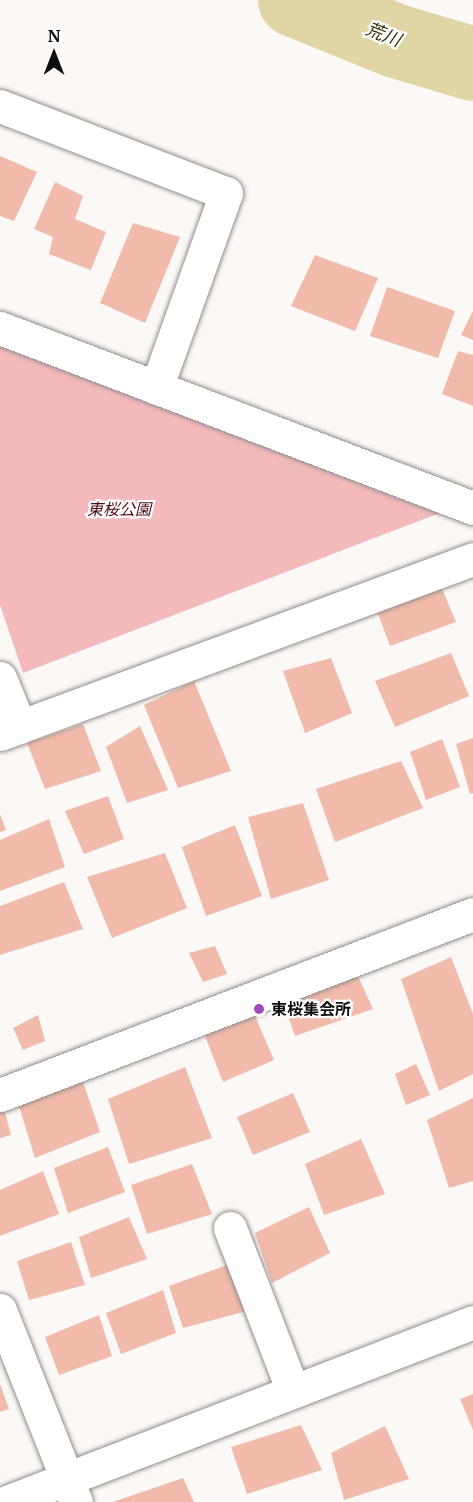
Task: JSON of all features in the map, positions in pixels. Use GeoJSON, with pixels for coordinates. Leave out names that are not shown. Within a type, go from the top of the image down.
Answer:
{"type":"FeatureCollection","features":[{"type":"Feature","properties":{"kind":"street"},"geometry":{"type":"LineString","coordinates":[[0,106],[226,193],[156,388]]}},
{"type":"Feature","properties":{"kind":"street"},"geometry":{"type":"LineString","coordinates":[[0,328],[473,508]]}},
{"type":"Feature","properties":{"kind":"street"},"geometry":{"type":"LineString","coordinates":[[0,678],[10,730],[473,559]]}},
{"type":"Feature","properties":{"kind":"street"},"geometry":{"type":"LineString","coordinates":[[0,1095],[473,914]]}},
{"type":"Feature","properties":{"kind":"street"},"geometry":{"type":"LineString","coordinates":[[230,1228],[293,1391]]}},
{"type":"Feature","properties":{"kind":"street"},"geometry":{"type":"LineString","coordinates":[[0,1310],[71,1491]]}},
{"type":"Feature","properties":{"kind":"street"},"geometry":{"type":"LineString","coordinates":[[7,1502],[71,1491],[293,1391],[473,1322]]}},
{"type":"Feature","properties":{"kind":"green space","name":"東桜公園"},"geometry":{"type":"Polygon","coordinates":[[[0,342],[450,509],[23,673],[0,605],[0,342]]]}},
{"type":"Feature","properties":{"kind":"building"},"geometry":{"type":"Polygon","coordinates":[[[0,156],[37,172],[14,221],[0,216],[0,156]]]}},
{"type":"Feature","properties":{"kind":"building"},"geometry":{"type":"Polygon","coordinates":[[[55,182],[83,196],[75,219],[106,232],[91,270],[49,254],[53,237],[34,229],[55,182]]]}},
{"type":"Feature","properties":{"kind":"building"},"geometry":{"type":"Polygon","coordinates":[[[133,223],[180,237],[145,323],[100,303],[133,223]]]}},
{"type":"Feature","properties":{"kind":"building"},"geometry":{"type":"Polygon","coordinates":[[[315,255],[378,278],[355,331],[291,306],[315,255]]]}},
{"type":"Feature","properties":{"kind":"building"},"geometry":{"type":"Polygon","coordinates":[[[387,287],[455,311],[438,358],[370,336],[387,287]]]}},
{"type":"Feature","properties":{"kind":"building"},"geometry":{"type":"Polygon","coordinates":[[[473,311],[473,340],[461,335],[473,311]]]}},
{"type":"Feature","properties":{"kind":"building"},"geometry":{"type":"Polygon","coordinates":[[[458,351],[473,355],[473,406],[442,394],[458,351]]]}},
{"type":"Feature","properties":{"kind":"building"},"geometry":{"type":"Polygon","coordinates":[[[440,584],[456,622],[390,646],[376,608],[440,584]]]}},
{"type":"Feature","properties":{"kind":"building"},"geometry":{"type":"Polygon","coordinates":[[[451,653],[469,696],[395,727],[375,681],[451,653]]]}},
{"type":"Feature","properties":{"kind":"building"},"geometry":{"type":"Polygon","coordinates":[[[331,658],[352,713],[305,733],[283,671],[331,658]]]}},
{"type":"Feature","properties":{"kind":"building"},"geometry":{"type":"Polygon","coordinates":[[[194,681],[231,771],[178,788],[144,705],[194,681]]]}},
{"type":"Feature","properties":{"kind":"building"},"geometry":{"type":"Polygon","coordinates":[[[83,724],[101,771],[45,789],[27,743],[83,724]]]}},
{"type":"Feature","properties":{"kind":"building"},"geometry":{"type":"Polygon","coordinates":[[[140,726],[168,790],[127,803],[106,747],[140,726]]]}},
{"type":"Feature","properties":{"kind":"building"},"geometry":{"type":"Polygon","coordinates":[[[473,738],[473,793],[470,794],[456,744],[473,738]]]}},
{"type":"Feature","properties":{"kind":"building"},"geometry":{"type":"Polygon","coordinates":[[[442,739],[460,787],[426,800],[410,752],[442,739]]]}},
{"type":"Feature","properties":{"kind":"building"},"geometry":{"type":"Polygon","coordinates":[[[401,761],[423,808],[335,842],[316,789],[401,761]]]}},
{"type":"Feature","properties":{"kind":"building"},"geometry":{"type":"Polygon","coordinates":[[[108,796],[124,839],[84,854],[65,811],[108,796]]]}},
{"type":"Feature","properties":{"kind":"building"},"geometry":{"type":"Polygon","coordinates":[[[303,803],[329,880],[271,899],[248,817],[303,803]]]}},
{"type":"Feature","properties":{"kind":"building"},"geometry":{"type":"Polygon","coordinates":[[[0,814],[6,830],[0,832],[0,814]]]}},
{"type":"Feature","properties":{"kind":"building"},"geometry":{"type":"Polygon","coordinates":[[[49,819],[65,867],[0,891],[0,840],[49,819]]]}},
{"type":"Feature","properties":{"kind":"building"},"geometry":{"type":"Polygon","coordinates":[[[235,825],[262,896],[206,916],[182,847],[235,825]]]}},
{"type":"Feature","properties":{"kind":"building"},"geometry":{"type":"Polygon","coordinates":[[[165,853],[187,908],[112,938],[87,877],[165,853]]]}},
{"type":"Feature","properties":{"kind":"building"},"geometry":{"type":"Polygon","coordinates":[[[64,882],[83,929],[0,955],[0,906],[64,882]]]}},
{"type":"Feature","properties":{"kind":"building"},"geometry":{"type":"Polygon","coordinates":[[[215,946],[227,974],[203,982],[189,953],[215,946]]]}},
{"type":"Feature","properties":{"kind":"building"},"geometry":{"type":"Polygon","coordinates":[[[451,957],[473,1014],[473,1074],[439,1091],[401,979],[451,957]]]}},
{"type":"Feature","properties":{"kind":"building"},"geometry":{"type":"Polygon","coordinates":[[[357,974],[373,1009],[295,1036],[282,998],[357,974]]]}},
{"type":"Feature","properties":{"kind":"building"},"geometry":{"type":"Polygon","coordinates":[[[252,1009],[274,1060],[223,1082],[201,1026],[252,1009]]]}},
{"type":"Feature","properties":{"kind":"building"},"geometry":{"type":"Polygon","coordinates":[[[38,1015],[45,1041],[23,1050],[13,1028],[38,1015]]]}},
{"type":"Feature","properties":{"kind":"building"},"geometry":{"type":"Polygon","coordinates":[[[416,1064],[430,1095],[406,1105],[395,1074],[416,1064]]]}},
{"type":"Feature","properties":{"kind":"building"},"geometry":{"type":"Polygon","coordinates":[[[185,1067],[212,1138],[129,1164],[108,1099],[185,1067]]]}},
{"type":"Feature","properties":{"kind":"building"},"geometry":{"type":"Polygon","coordinates":[[[81,1076],[100,1132],[35,1158],[17,1100],[81,1076]]]}},
{"type":"Feature","properties":{"kind":"building"},"geometry":{"type":"Polygon","coordinates":[[[293,1093],[310,1132],[253,1155],[237,1117],[293,1093]]]}},
{"type":"Feature","properties":{"kind":"building"},"geometry":{"type":"Polygon","coordinates":[[[473,1098],[473,1181],[449,1188],[427,1120],[473,1098]]]}},
{"type":"Feature","properties":{"kind":"building"},"geometry":{"type":"Polygon","coordinates":[[[3,1105],[11,1135],[0,1138],[0,1106],[3,1105]]]}},
{"type":"Feature","properties":{"kind":"building"},"geometry":{"type":"Polygon","coordinates":[[[361,1139],[385,1194],[324,1215],[305,1164],[361,1139]]]}},
{"type":"Feature","properties":{"kind":"building"},"geometry":{"type":"Polygon","coordinates":[[[108,1147],[125,1192],[68,1213],[54,1168],[108,1147]]]}},
{"type":"Feature","properties":{"kind":"building"},"geometry":{"type":"Polygon","coordinates":[[[192,1164],[212,1214],[147,1234],[131,1185],[192,1164]]]}},
{"type":"Feature","properties":{"kind":"building"},"geometry":{"type":"Polygon","coordinates":[[[43,1171],[59,1214],[0,1236],[0,1190],[43,1171]]]}},
{"type":"Feature","properties":{"kind":"building"},"geometry":{"type":"Polygon","coordinates":[[[309,1207],[330,1253],[272,1283],[255,1233],[309,1207]]]}},
{"type":"Feature","properties":{"kind":"building"},"geometry":{"type":"Polygon","coordinates":[[[129,1217],[147,1259],[91,1278],[79,1237],[129,1217]]]}},
{"type":"Feature","properties":{"kind":"building"},"geometry":{"type":"Polygon","coordinates":[[[71,1242],[85,1285],[29,1300],[17,1261],[71,1242]]]}},
{"type":"Feature","properties":{"kind":"building"},"geometry":{"type":"Polygon","coordinates":[[[227,1265],[247,1311],[183,1328],[169,1286],[227,1265]]]}},
{"type":"Feature","properties":{"kind":"building"},"geometry":{"type":"Polygon","coordinates":[[[163,1290],[176,1333],[121,1354],[106,1313],[163,1290]]]}},
{"type":"Feature","properties":{"kind":"building"},"geometry":{"type":"Polygon","coordinates":[[[99,1315],[112,1356],[59,1375],[45,1337],[99,1315]]]}},
{"type":"Feature","properties":{"kind":"building"},"geometry":{"type":"Polygon","coordinates":[[[0,1384],[9,1409],[0,1412],[0,1384]]]}},
{"type":"Feature","properties":{"kind":"building"},"geometry":{"type":"Polygon","coordinates":[[[473,1394],[473,1430],[460,1399],[473,1394]]]}},
{"type":"Feature","properties":{"kind":"building"},"geometry":{"type":"Polygon","coordinates":[[[301,1425],[322,1470],[247,1494],[231,1447],[301,1425]]]}},
{"type":"Feature","properties":{"kind":"building"},"geometry":{"type":"Polygon","coordinates":[[[385,1426],[409,1479],[344,1500],[331,1453],[385,1426]]]}},
{"type":"Feature","properties":{"kind":"building"},"geometry":{"type":"Polygon","coordinates":[[[183,1478],[194,1502],[113,1502],[183,1478]]]}},
{"type":"Feature","properties":{"kind":"waterway","name":"荒川"},"geometry":{"type":"LineString","coordinates":[[295,0],[396,41],[473,64]]}},
{"type":"Feature","properties":{"kind":"place","name":"東桜集会所"},"geometry":{"type":"Point","coordinates":[259,1009]}}]}
